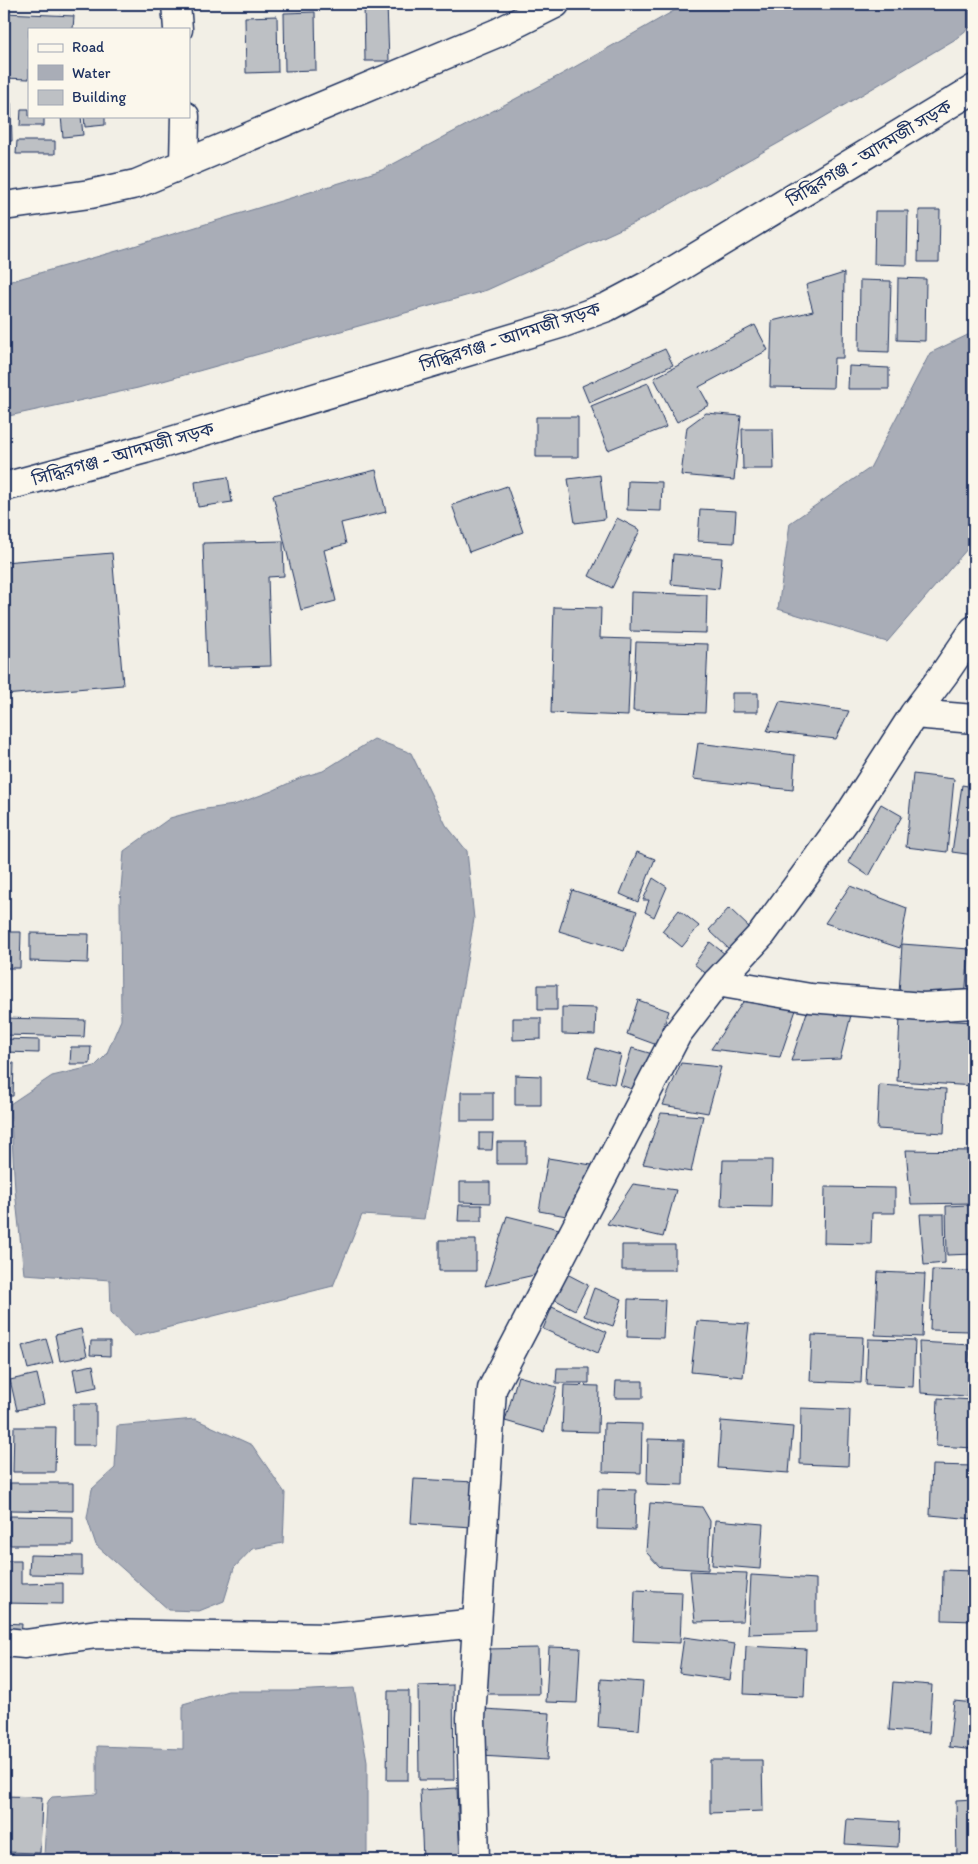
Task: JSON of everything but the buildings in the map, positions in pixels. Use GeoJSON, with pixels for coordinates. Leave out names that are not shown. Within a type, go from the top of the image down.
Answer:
{"type":"FeatureCollection","features":[{"type":"Feature","properties":{"kind":"street"},"geometry":{"type":"LineString","coordinates":[[176,4],[178,28]]}},
{"type":"Feature","properties":{"kind":"street"},"geometry":{"type":"LineString","coordinates":[[4,206],[90,194],[136,184],[497,33],[555,4]]}},
{"type":"Feature","properties":{"kind":"street","name":"সিদ্ধিরগঞ্জ - আদমজী সড়ক"},"geometry":{"type":"LineString","coordinates":[[4,487],[145,449],[563,323],[607,307],[658,280],[974,89]]}},
{"type":"Feature","properties":{"kind":"street"},"geometry":{"type":"LineString","coordinates":[[184,118],[184,163]]}},
{"type":"Feature","properties":{"kind":"street"},"geometry":{"type":"LineString","coordinates":[[475,1860],[471,1718],[492,1389],[676,1034],[717,982],[762,934],[779,911],[847,818],[914,714],[974,630]]}},
{"type":"Feature","properties":{"kind":"street"},"geometry":{"type":"LineString","coordinates":[[914,714],[974,719]]}},
{"type":"Feature","properties":{"kind":"street"},"geometry":{"type":"LineString","coordinates":[[717,982],[810,998],[923,1007],[974,1004]]}},
{"type":"Feature","properties":{"kind":"street"},"geometry":{"type":"LineString","coordinates":[[4,1642],[24,1644],[97,1634],[330,1638],[477,1623]]}},
{"type":"Feature","properties":{"kind":"water"},"geometry":{"type":"Polygon","coordinates":[[[686,4],[974,4],[974,24],[954,40],[809,126],[647,217],[487,290],[138,388],[4,417],[4,283],[124,249],[382,170],[564,73],[686,4]]]}},
{"type":"Feature","properties":{"kind":"water"},"geometry":{"type":"Polygon","coordinates":[[[974,332],[974,541],[887,642],[778,609],[790,523],[870,468],[930,353],[974,332]]]}},
{"type":"Feature","properties":{"kind":"water"},"geometry":{"type":"Polygon","coordinates":[[[374,739],[411,753],[446,825],[467,851],[474,919],[424,1219],[362,1215],[333,1286],[134,1336],[111,1312],[110,1280],[24,1274],[15,1190],[10,1104],[52,1076],[95,1066],[106,1055],[121,1020],[120,902],[124,851],[170,818],[199,810],[234,805],[272,791],[302,777],[323,771],[374,739]]]}},
{"type":"Feature","properties":{"kind":"water"},"geometry":{"type":"Polygon","coordinates":[[[195,1419],[252,1445],[285,1493],[283,1543],[252,1549],[234,1568],[224,1601],[199,1611],[169,1610],[96,1545],[87,1518],[92,1489],[115,1468],[117,1426],[195,1419]]]}},
{"type":"Feature","properties":{"kind":"water"},"geometry":{"type":"Polygon","coordinates":[[[354,1688],[367,1761],[367,1858],[280,1860],[4,1860],[40,1859],[44,1855],[47,1804],[52,1797],[97,1794],[97,1746],[183,1749],[183,1704],[228,1691],[354,1688]]]}}]}
